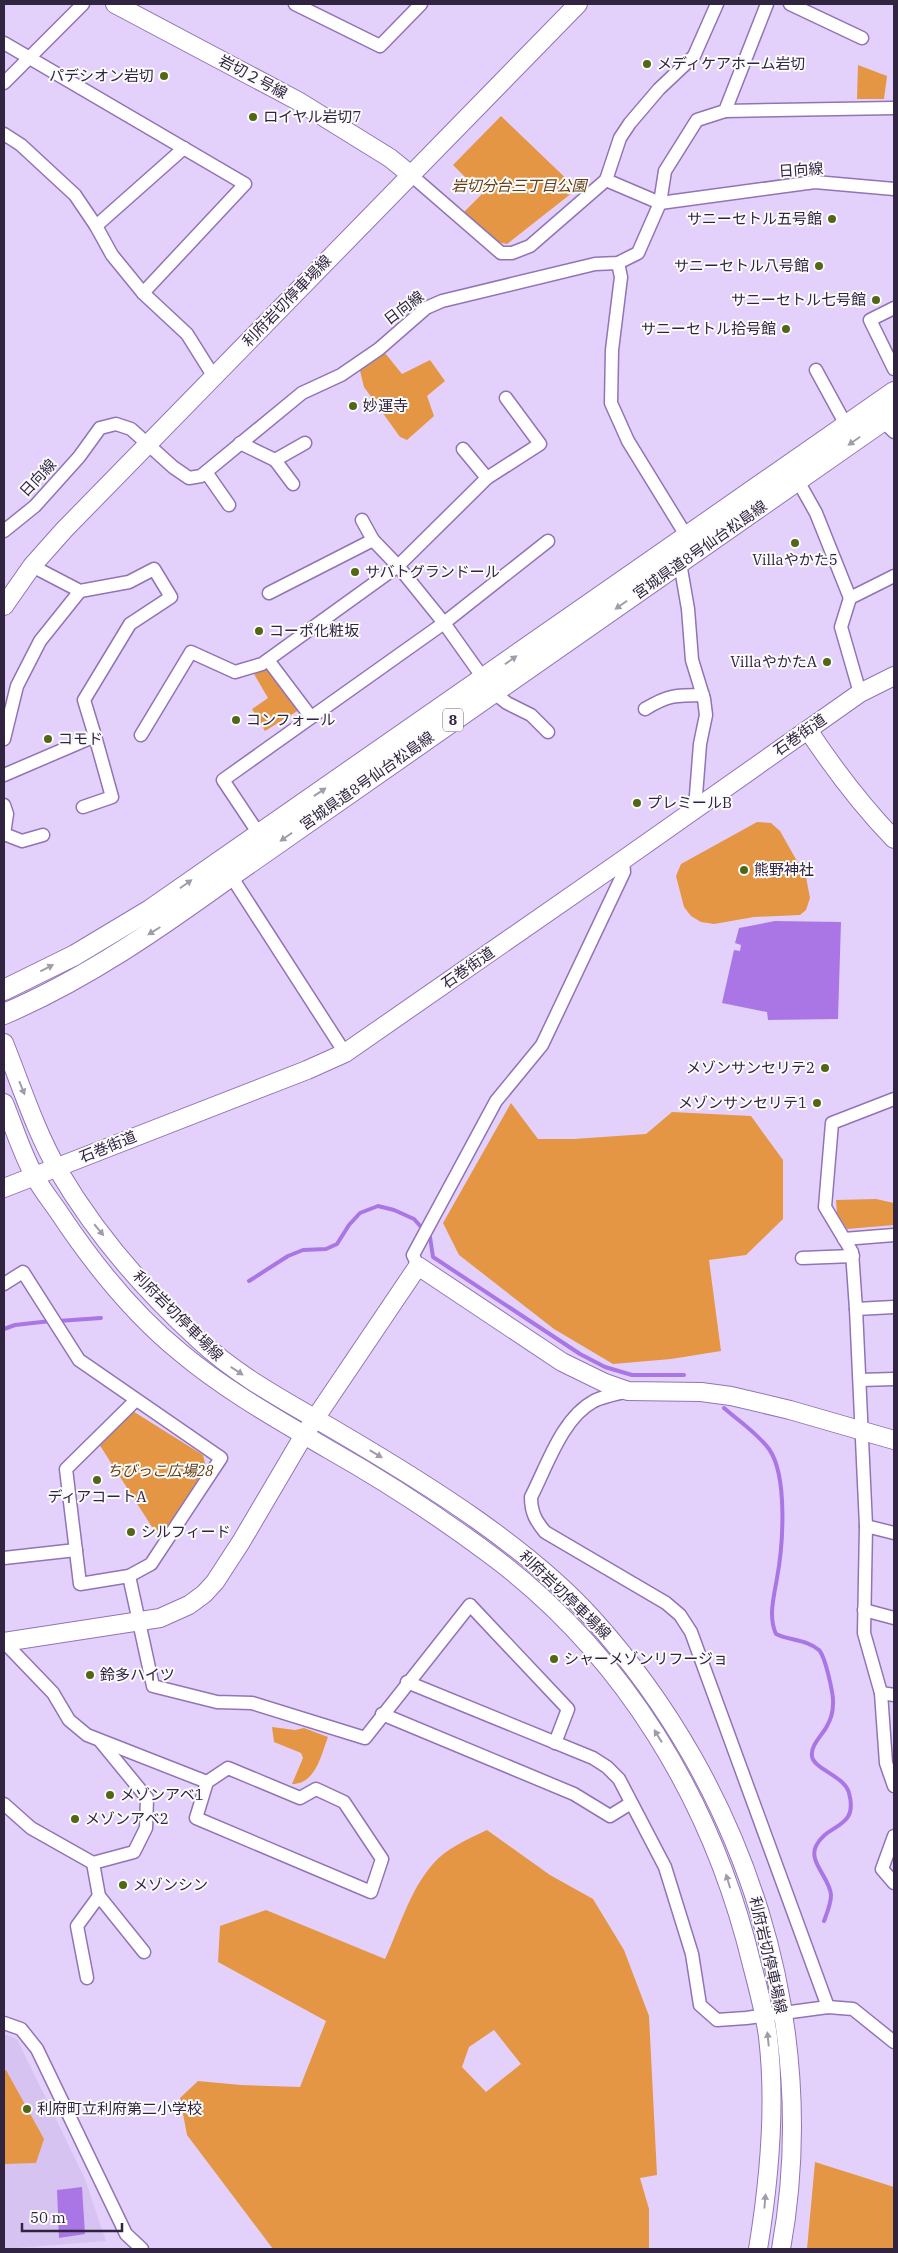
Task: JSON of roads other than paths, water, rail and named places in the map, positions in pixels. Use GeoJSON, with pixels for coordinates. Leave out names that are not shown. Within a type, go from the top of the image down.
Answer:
{"type":"FeatureCollection","features":[{"type":"Feature","properties":{"kind":"main road","name":"岩切２号線"},"geometry":{"type":"LineString","coordinates":[[115,4],[298,101],[390,158],[410,175]]}},
{"type":"Feature","properties":{"kind":"main road","name":"利府岩切停車場線"},"geometry":{"type":"LineString","coordinates":[[4,606],[32,566],[107,484],[149,445],[214,376],[578,4]]}},
{"type":"Feature","properties":{"kind":"main road","name":"宮城県道8号仙台松島線"},"geometry":{"type":"LineString","coordinates":[[4,1014],[88,972],[163,925],[687,537],[894,392]]}},
{"type":"Feature","properties":{"kind":"main road","name":"宮城県道8号仙台松島線"},"geometry":{"type":"LineString","coordinates":[[4,990],[74,955],[150,910],[259,834],[680,563],[798,481],[890,422]]}},
{"type":"Feature","properties":{"kind":"main road","name":"石巻街道"},"geometry":{"type":"LineString","coordinates":[[4,1188],[307,1070],[345,1053],[860,693],[894,676]]}},
{"type":"Feature","properties":{"kind":"main road"},"geometry":{"type":"LineString","coordinates":[[808,730],[840,777],[870,814],[894,838]]}},
{"type":"Feature","properties":{"kind":"main road","name":"利府岩切停車場線"},"geometry":{"type":"LineString","coordinates":[[4,1043],[42,1138],[57,1168],[93,1224],[154,1296],[228,1366],[420,1481],[516,1548],[546,1573],[590,1615],[627,1658],[655,1695],[695,1759],[741,1854],[760,1911],[782,2013],[793,2116],[791,2172],[781,2249]]}},
{"type":"Feature","properties":{"kind":"main road","name":"利府岩切停車場線"},"geometry":{"type":"LineString","coordinates":[[4,1103],[35,1176],[79,1242],[116,1291],[149,1326],[213,1378],[252,1404],[384,1482],[489,1553],[538,1594],[572,1626],[612,1670],[647,1718],[677,1767],[722,1862],[746,1938],[764,2016],[768,2037],[770,2142],[763,2219],[758,2249]]}},
{"type":"Feature","properties":{"kind":"main road"},"geometry":{"type":"LineString","coordinates":[[4,1642],[160,1618],[189,1605],[204,1594],[215,1582],[304,1435],[418,1266],[562,1362],[584,1374],[628,1391],[701,1392],[731,1396],[760,1402],[894,1440]]}},
{"type":"Feature","properties":{"kind":"street"},"geometry":{"type":"LineString","coordinates":[[4,83],[83,4]]}},
{"type":"Feature","properties":{"kind":"street"},"geometry":{"type":"LineString","coordinates":[[295,4],[313,7],[380,46],[421,4]]}},
{"type":"Feature","properties":{"kind":"street"},"geometry":{"type":"LineString","coordinates":[[410,175],[501,253],[512,253],[530,246],[606,180],[620,138],[630,123],[659,89],[694,56],[717,4]]}},
{"type":"Feature","properties":{"kind":"street"},"geometry":{"type":"LineString","coordinates":[[725,111],[767,4]]}},
{"type":"Feature","properties":{"kind":"street"},"geometry":{"type":"LineString","coordinates":[[790,4],[862,38]]}},
{"type":"Feature","properties":{"kind":"street"},"geometry":{"type":"LineString","coordinates":[[4,43],[246,184],[143,293]]}},
{"type":"Feature","properties":{"kind":"street"},"geometry":{"type":"LineString","coordinates":[[606,180],[660,203],[665,171],[697,120],[725,111],[894,108]]}},
{"type":"Feature","properties":{"kind":"street"},"geometry":{"type":"LineString","coordinates":[[4,134],[21,145],[75,195],[96,226],[112,255],[143,293],[187,334],[214,376]]}},
{"type":"Feature","properties":{"kind":"street"},"geometry":{"type":"LineString","coordinates":[[96,226],[184,148]]}},
{"type":"Feature","properties":{"kind":"street","name":"日向線"},"geometry":{"type":"LineString","coordinates":[[4,531],[35,506],[79,457],[100,428],[116,424],[132,429],[189,478],[201,476],[302,393],[341,375],[378,349],[426,308],[442,301],[595,264],[618,263],[638,253],[660,203],[815,182],[894,189]]}},
{"type":"Feature","properties":{"kind":"street"},"geometry":{"type":"LineString","coordinates":[[618,263],[620,278],[612,350],[611,402],[628,441],[687,537]]}},
{"type":"Feature","properties":{"kind":"street"},"geometry":{"type":"LineString","coordinates":[[894,308],[870,320],[894,369]]}},
{"type":"Feature","properties":{"kind":"street"},"geometry":{"type":"LineString","coordinates":[[816,370],[846,425]]}},
{"type":"Feature","properties":{"kind":"street"},"geometry":{"type":"LineString","coordinates":[[141,735],[191,652],[235,672],[262,664],[398,566],[487,478],[540,444],[506,398]]}},
{"type":"Feature","properties":{"kind":"street"},"geometry":{"type":"LineString","coordinates":[[275,460],[305,443]]}},
{"type":"Feature","properties":{"kind":"street"},"geometry":{"type":"LineString","coordinates":[[240,444],[275,460],[293,484]]}},
{"type":"Feature","properties":{"kind":"street"},"geometry":{"type":"LineString","coordinates":[[463,449],[487,478]]}},
{"type":"Feature","properties":{"kind":"street"},"geometry":{"type":"LineString","coordinates":[[206,472],[229,505]]}},
{"type":"Feature","properties":{"kind":"street"},"geometry":{"type":"LineString","coordinates":[[798,481],[816,513],[850,598],[840,627],[860,693]]}},
{"type":"Feature","properties":{"kind":"street"},"geometry":{"type":"LineString","coordinates":[[362,520],[373,540],[398,566],[444,623],[488,686],[507,703],[531,715],[548,732]]}},
{"type":"Feature","properties":{"kind":"street"},"geometry":{"type":"LineString","coordinates":[[269,593],[373,540]]}},
{"type":"Feature","properties":{"kind":"street"},"geometry":{"type":"LineString","coordinates":[[259,834],[223,780],[444,623],[548,541]]}},
{"type":"Feature","properties":{"kind":"street"},"geometry":{"type":"LineString","coordinates":[[680,563],[688,609],[692,660],[703,695],[706,715],[700,744],[695,808]]}},
{"type":"Feature","properties":{"kind":"street"},"geometry":{"type":"LineString","coordinates":[[32,566],[80,591],[129,582],[154,569],[171,597],[130,624],[84,700],[112,797],[83,808]]}},
{"type":"Feature","properties":{"kind":"street"},"geometry":{"type":"LineString","coordinates":[[850,598],[894,576]]}},
{"type":"Feature","properties":{"kind":"street"},"geometry":{"type":"LineString","coordinates":[[4,739],[17,686],[40,641],[80,591]]}},
{"type":"Feature","properties":{"kind":"street"},"geometry":{"type":"LineString","coordinates":[[268,660],[311,717]]}},
{"type":"Feature","properties":{"kind":"street"},"geometry":{"type":"LineString","coordinates":[[645,709],[662,698],[677,695],[703,695]]}},
{"type":"Feature","properties":{"kind":"street"},"geometry":{"type":"LineString","coordinates":[[4,775],[94,736]]}},
{"type":"Feature","properties":{"kind":"street"},"geometry":{"type":"LineString","coordinates":[[4,805],[7,814],[4,834],[22,841],[43,834]]}},
{"type":"Feature","properties":{"kind":"street"},"geometry":{"type":"LineString","coordinates":[[418,1266],[413,1255],[496,1101],[542,1045],[624,872],[623,860]]}},
{"type":"Feature","properties":{"kind":"street"},"geometry":{"type":"LineString","coordinates":[[231,876],[345,1053]]}},
{"type":"Feature","properties":{"kind":"street"},"geometry":{"type":"LineString","coordinates":[[893,1103],[853,1114],[831,1125],[825,1207],[853,1256],[863,1431],[866,1526],[864,1633],[881,1693],[886,1763],[892,1772],[894,1786]]}},
{"type":"Feature","properties":{"kind":"street"},"geometry":{"type":"LineString","coordinates":[[844,1239],[894,1235]]}},
{"type":"Feature","properties":{"kind":"street"},"geometry":{"type":"LineString","coordinates":[[802,1258],[853,1256]]}},
{"type":"Feature","properties":{"kind":"street"},"geometry":{"type":"LineString","coordinates":[[4,1284],[23,1272],[79,1360],[221,1458],[151,1564],[129,1576],[80,1584],[66,1469],[136,1400]]}},
{"type":"Feature","properties":{"kind":"street"},"geometry":{"type":"LineString","coordinates":[[856,1309],[894,1307]]}},
{"type":"Feature","properties":{"kind":"street"},"geometry":{"type":"LineString","coordinates":[[860,1380],[894,1379]]}},
{"type":"Feature","properties":{"kind":"street"},"geometry":{"type":"LineString","coordinates":[[628,1391],[595,1400],[578,1413],[567,1426],[531,1497],[531,1508],[534,1518],[545,1532],[666,1603],[680,1615],[691,1632],[828,2007]]}},
{"type":"Feature","properties":{"kind":"street"},"geometry":{"type":"LineString","coordinates":[[866,1526],[894,1533]]}},
{"type":"Feature","properties":{"kind":"street"},"geometry":{"type":"LineString","coordinates":[[4,1558],[76,1550]]}},
{"type":"Feature","properties":{"kind":"street"},"geometry":{"type":"LineString","coordinates":[[129,1576],[153,1686],[216,1702],[252,1703],[364,1738],[470,1605],[568,1709],[555,1743]]}},
{"type":"Feature","properties":{"kind":"street"},"geometry":{"type":"LineString","coordinates":[[864,1610],[894,1618]]}},
{"type":"Feature","properties":{"kind":"street"},"geometry":{"type":"LineString","coordinates":[[4,1642],[53,1694],[69,1720],[87,1735],[207,1782]]}},
{"type":"Feature","properties":{"kind":"street"},"geometry":{"type":"LineString","coordinates":[[407,1682],[593,1758],[607,1767],[619,1779],[665,1867],[692,1954],[700,2005],[717,2020],[828,2007],[853,2009],[894,2042]]}},
{"type":"Feature","properties":{"kind":"street"},"geometry":{"type":"LineString","coordinates":[[881,1693],[894,1695]]}},
{"type":"Feature","properties":{"kind":"street"},"geometry":{"type":"LineString","coordinates":[[382,1714],[574,1794],[610,1816],[631,1803]]}},
{"type":"Feature","properties":{"kind":"street"},"geometry":{"type":"LineString","coordinates":[[4,1804],[31,1828],[92,1863],[134,1852],[146,1828],[147,1798],[99,1740]]}},
{"type":"Feature","properties":{"kind":"street"},"geometry":{"type":"LineString","coordinates":[[228,1768],[300,1798],[316,1789],[344,1802],[382,1859],[371,1892],[196,1818],[207,1782],[228,1768]]}},
{"type":"Feature","properties":{"kind":"street"},"geometry":{"type":"LineString","coordinates":[[894,1836],[882,1869],[894,1883]]}},
{"type":"Feature","properties":{"kind":"street"},"geometry":{"type":"LineString","coordinates":[[92,1863],[99,1896],[144,1952]]}},
{"type":"Feature","properties":{"kind":"street"},"geometry":{"type":"LineString","coordinates":[[87,1978],[77,1926],[99,1896]]}},
{"type":"Feature","properties":{"kind":"street"},"geometry":{"type":"LineString","coordinates":[[4,2023],[21,2029],[37,2049],[126,2234],[142,2249]]}},
{"type":"Feature","properties":{"kind":"waterway"},"geometry":{"type":"LineString","coordinates":[[249,1281],[288,1256],[303,1250],[326,1249],[337,1244],[349,1225],[360,1213],[378,1206],[394,1210],[414,1219],[430,1237],[433,1257],[580,1354],[605,1367],[632,1375],[684,1375]]}},
{"type":"Feature","properties":{"kind":"waterway"},"geometry":{"type":"LineString","coordinates":[[58,1321],[101,1318]]}},
{"type":"Feature","properties":{"kind":"waterway"},"geometry":{"type":"LineString","coordinates":[[4,1329],[15,1325],[51,1321]]}},
{"type":"Feature","properties":{"kind":"waterway"},"geometry":{"type":"LineString","coordinates":[[724,1408],[753,1432],[769,1449],[779,1476],[782,1530],[772,1613],[776,1634],[809,1644],[819,1650],[831,1685],[833,1699],[832,1715],[813,1748],[812,1756],[818,1765],[836,1777],[846,1787],[851,1805],[850,1813],[846,1820],[827,1833],[816,1846],[814,1852],[817,1864],[827,1882],[831,1895],[830,1905],[824,1921]]}},
{"type":"Feature","properties":{"kind":"place","name":"メディケアホーム岩切"},"geometry":{"type":"Point","coordinates":[647,64]}},
{"type":"Feature","properties":{"kind":"place","name":"パデシオン岩切"},"geometry":{"type":"Point","coordinates":[164,76]}},
{"type":"Feature","properties":{"kind":"place","name":"ロイヤル岩切7"},"geometry":{"type":"Point","coordinates":[253,117]}},
{"type":"Feature","properties":{"kind":"place","name":"サニーセトル五号館"},"geometry":{"type":"Point","coordinates":[832,219]}},
{"type":"Feature","properties":{"kind":"place","name":"サニーセトル八号館"},"geometry":{"type":"Point","coordinates":[819,266]}},
{"type":"Feature","properties":{"kind":"place","name":"サニーセトル七号館"},"geometry":{"type":"Point","coordinates":[876,300]}},
{"type":"Feature","properties":{"kind":"place","name":"サニーセトル拾号館"},"geometry":{"type":"Point","coordinates":[786,329]}},
{"type":"Feature","properties":{"kind":"place","name":"妙運寺"},"geometry":{"type":"Point","coordinates":[353,406]}},
{"type":"Feature","properties":{"kind":"place","name":"Villaやかた5"},"geometry":{"type":"Point","coordinates":[795,543]}},
{"type":"Feature","properties":{"kind":"place","name":"サバトグランドール"},"geometry":{"type":"Point","coordinates":[355,572]}},
{"type":"Feature","properties":{"kind":"place","name":"コーポ化粧坂"},"geometry":{"type":"Point","coordinates":[259,631]}},
{"type":"Feature","properties":{"kind":"place","name":"VillaやかたA"},"geometry":{"type":"Point","coordinates":[827,662]}},
{"type":"Feature","properties":{"kind":"place","name":"コンフォール"},"geometry":{"type":"Point","coordinates":[236,720]}},
{"type":"Feature","properties":{"kind":"place","name":"コモド"},"geometry":{"type":"Point","coordinates":[48,739]}},
{"type":"Feature","properties":{"kind":"place","name":"プレミールB"},"geometry":{"type":"Point","coordinates":[637,803]}},
{"type":"Feature","properties":{"kind":"place","name":"熊野神社"},"geometry":{"type":"Point","coordinates":[744,870]}},
{"type":"Feature","properties":{"kind":"place","name":"メゾンサンセリテ2"},"geometry":{"type":"Point","coordinates":[825,1068]}},
{"type":"Feature","properties":{"kind":"place","name":"メゾンサンセリテ1"},"geometry":{"type":"Point","coordinates":[817,1103]}},
{"type":"Feature","properties":{"kind":"place","name":"ディアコートA"},"geometry":{"type":"Point","coordinates":[97,1480]}},
{"type":"Feature","properties":{"kind":"place","name":"シルフィード"},"geometry":{"type":"Point","coordinates":[131,1532]}},
{"type":"Feature","properties":{"kind":"place","name":"シャーメゾンリフージョ"},"geometry":{"type":"Point","coordinates":[554,1659]}},
{"type":"Feature","properties":{"kind":"place","name":"鈴多ハイツ"},"geometry":{"type":"Point","coordinates":[90,1675]}},
{"type":"Feature","properties":{"kind":"place","name":"メゾンアベ1"},"geometry":{"type":"Point","coordinates":[110,1795]}},
{"type":"Feature","properties":{"kind":"place","name":"メゾンアベ2"},"geometry":{"type":"Point","coordinates":[75,1819]}},
{"type":"Feature","properties":{"kind":"place","name":"メゾンシン"},"geometry":{"type":"Point","coordinates":[123,1885]}},
{"type":"Feature","properties":{"kind":"place","name":"利府町立利府第二小学校"},"geometry":{"type":"Point","coordinates":[27,2109]}},
{"type":"Feature","properties":{"kind":"park label","name":"岩切分台三丁目公園"},"geometry":{"type":"Point","coordinates":[519,186]}},
{"type":"Feature","properties":{"kind":"park label","name":"ちびっこ広場28"},"geometry":{"type":"Point","coordinates":[160,1471]}}]}
